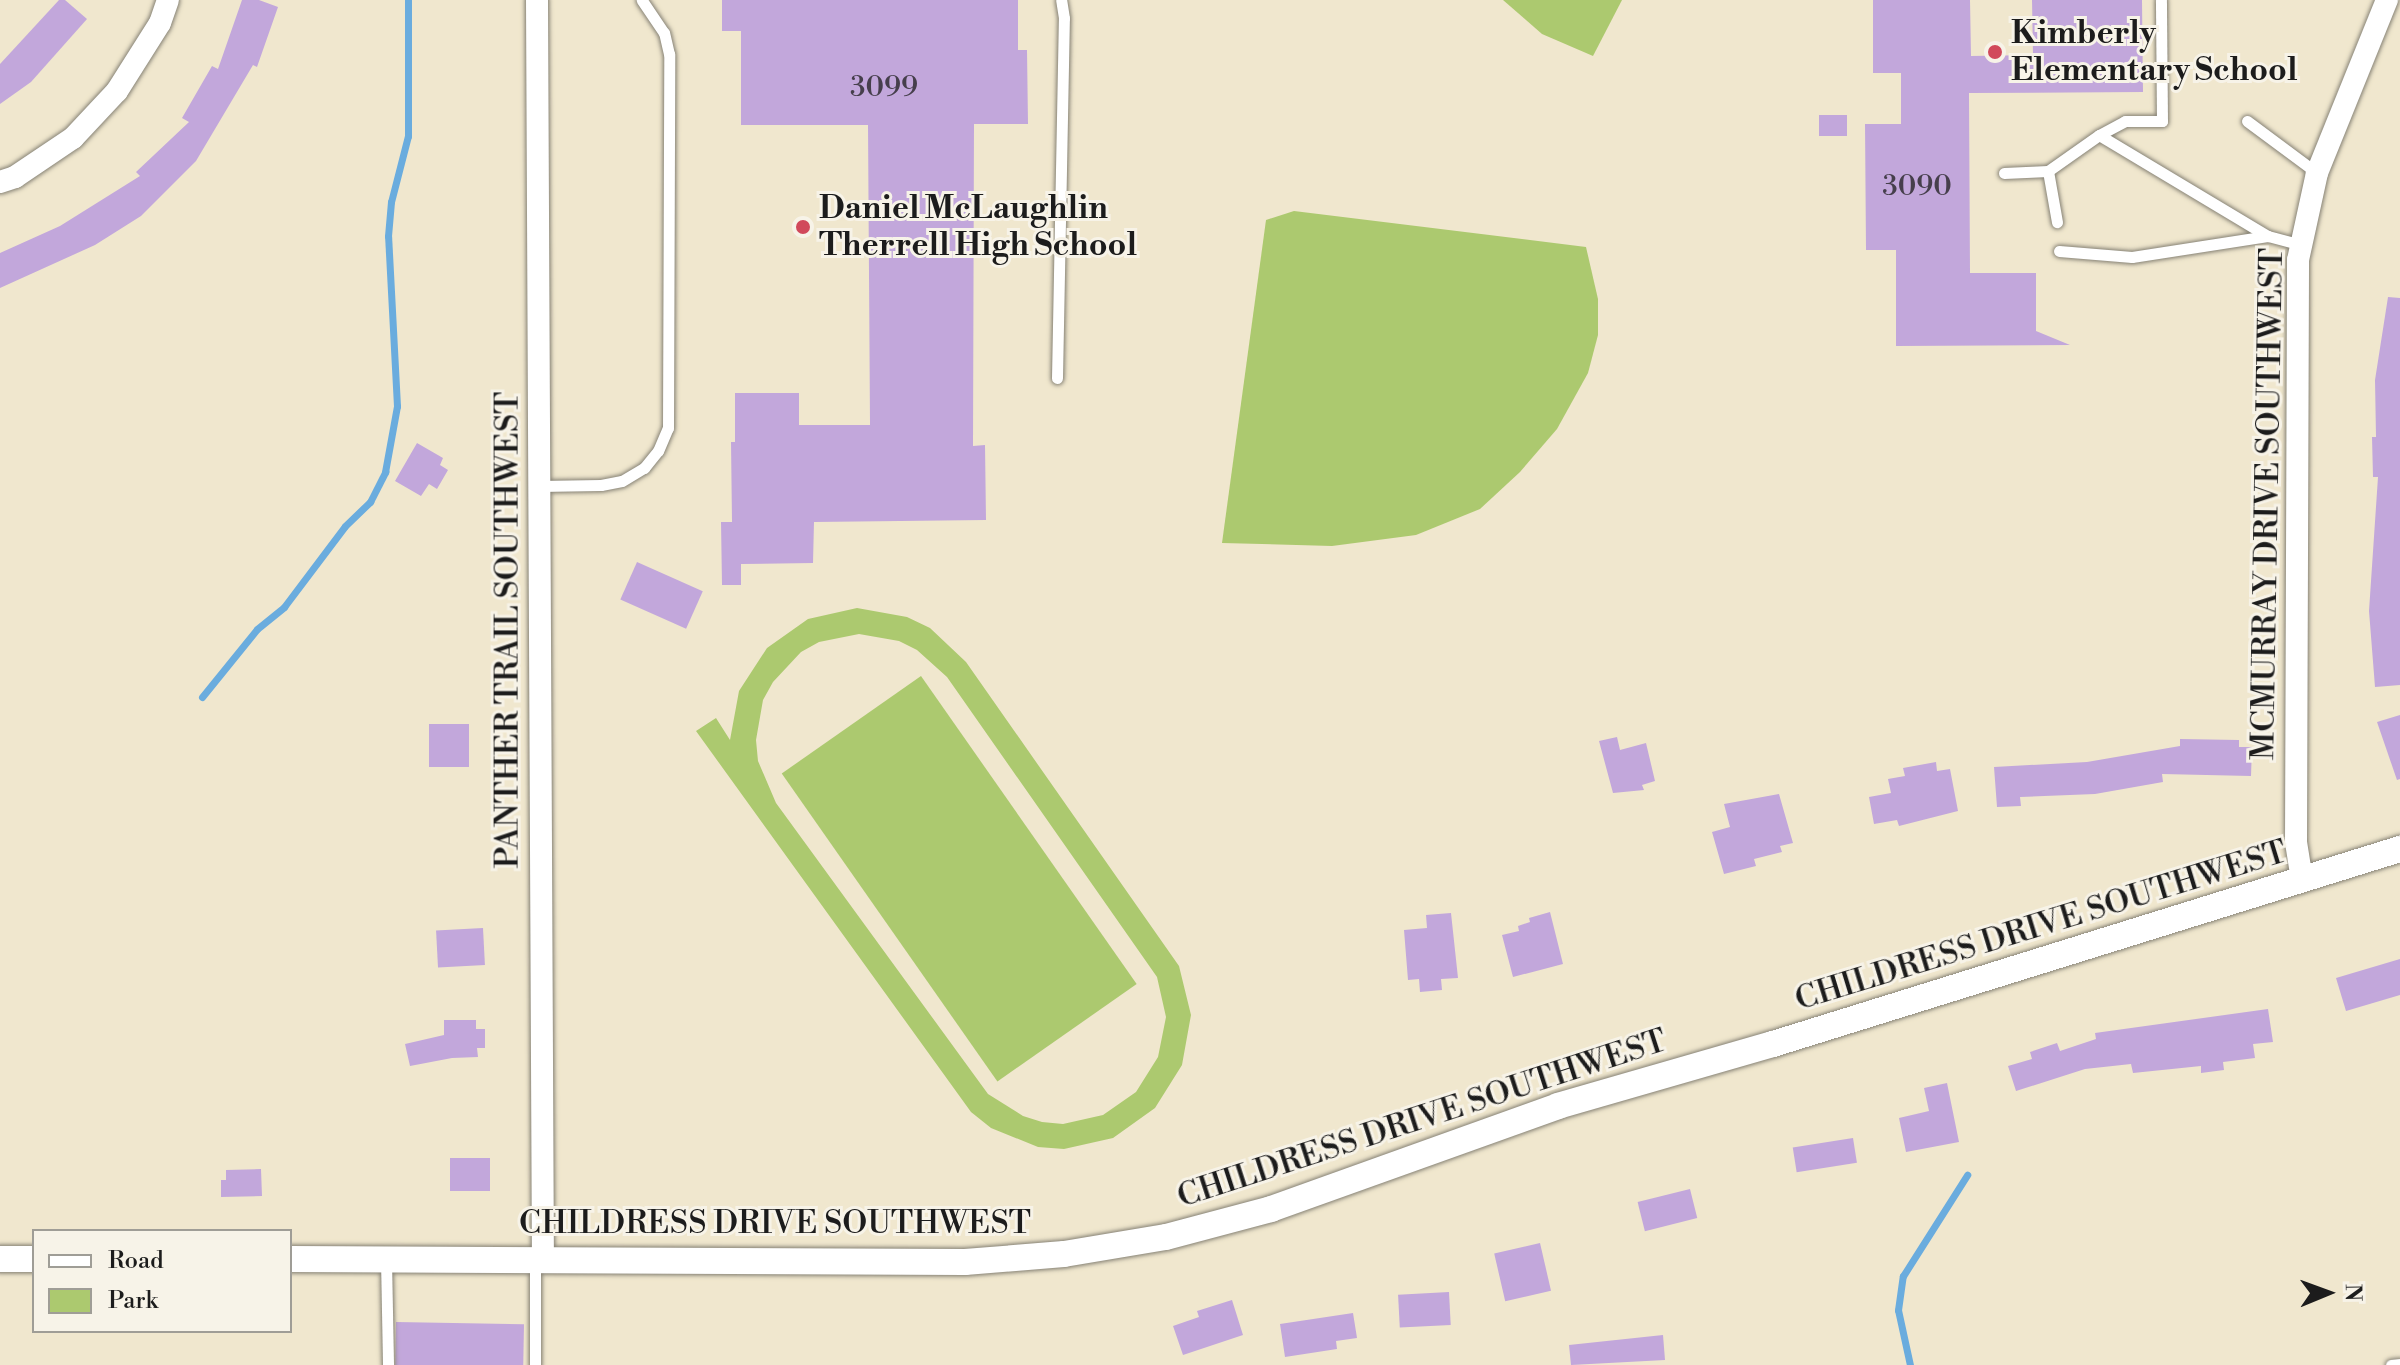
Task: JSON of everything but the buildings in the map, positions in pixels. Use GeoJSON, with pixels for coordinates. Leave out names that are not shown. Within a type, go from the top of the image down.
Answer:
{"type":"FeatureCollection","features":[{"type":"Feature","properties":{"kind":"street"},"geometry":{"type":"LineString","coordinates":[[0,182],[15,177],[73,138],[117,91],[160,23],[168,0]]}},
{"type":"Feature","properties":{"kind":"street","name":"PANTHER TRAIL SOUTHWEST"},"geometry":{"type":"LineString","coordinates":[[537,0],[539,1259]]}},
{"type":"Feature","properties":{"kind":"street","name":"MCMURRAY DRIVE SOUTHWEST"},"geometry":{"type":"LineString","coordinates":[[2302,880],[2296,843],[2298,260],[2317,173],[2387,0]]}},
{"type":"Feature","properties":{"kind":"street","name":"CHILDRESS DRIVE SOUTHWEST"},"geometry":{"type":"LineString","coordinates":[[292,1259],[965,1262],[1064,1254],[1166,1237],[1284,1205],[1558,1106],[1773,1044],[2400,849]]}},
{"type":"Feature","properties":{"kind":"street"},"geometry":{"type":"LineString","coordinates":[[0,1259],[32,1259]]}},
{"type":"Feature","properties":{"kind":"lane"},"geometry":{"type":"LineString","coordinates":[[539,486],[601,485],[622,481],[644,468],[658,451],[668,428],[669,54],[664,33],[642,0]]}},
{"type":"Feature","properties":{"kind":"lane"},"geometry":{"type":"LineString","coordinates":[[1057,378],[1064,18],[1061,0]]}},
{"type":"Feature","properties":{"kind":"lane"},"geometry":{"type":"LineString","coordinates":[[2004,173],[2048,171],[2099,135],[2125,121],[2162,121],[2161,0]]}},
{"type":"Feature","properties":{"kind":"lane"},"geometry":{"type":"LineString","coordinates":[[2247,121],[2317,173]]}},
{"type":"Feature","properties":{"kind":"lane"},"geometry":{"type":"LineString","coordinates":[[2099,135],[2268,236],[2301,245]]}},
{"type":"Feature","properties":{"kind":"lane"},"geometry":{"type":"LineString","coordinates":[[2048,171],[2057,222]]}},
{"type":"Feature","properties":{"kind":"lane"},"geometry":{"type":"LineString","coordinates":[[2059,251],[2132,257],[2268,236]]}},
{"type":"Feature","properties":{"kind":"lane"},"geometry":{"type":"LineString","coordinates":[[386,1259],[388,1365]]}},
{"type":"Feature","properties":{"kind":"lane"},"geometry":{"type":"LineString","coordinates":[[535,1365],[539,1259]]}},
{"type":"Feature","properties":{"kind":"lane"},"geometry":{"type":"LineString","coordinates":[[2391,1365],[2400,1364]]}},
{"type":"Feature","properties":{"kind":"green space"},"geometry":{"type":"Polygon","coordinates":[[[1503,0],[1622,0],[1593,56],[1542,34],[1503,0]]]}},
{"type":"Feature","properties":{"kind":"green space"},"geometry":{"type":"Polygon","coordinates":[[[1294,211],[1586,247],[1598,299],[1598,335],[1588,373],[1557,429],[1520,472],[1480,509],[1416,535],[1332,546],[1222,543],[1266,220],[1294,211]]]}},
{"type":"Feature","properties":{"kind":"green space"},"geometry":{"type":"Polygon","coordinates":[[[857,608],[907,617],[930,628],[966,662],[1179,966],[1191,1015],[1182,1065],[1155,1108],[1113,1138],[1064,1149],[1038,1147],[991,1128],[971,1112],[696,731],[716,718],[730,740],[739,691],[767,648],[808,619],[857,608]],[[859,634],[819,642],[801,652],[773,682],[763,700],[756,740],[758,761],[776,803],[988,1094],[1023,1116],[1042,1122],[1063,1124],[1103,1115],[1136,1092],[1158,1057],[1166,1017],[1157,977],[947,677],[917,650],[899,641],[859,634]]]}},
{"type":"Feature","properties":{"kind":"green space"},"geometry":{"type":"Polygon","coordinates":[[[921,676],[1137,984],[997,1082],[782,774],[921,676]]]}},
{"type":"Feature","properties":{"kind":"waterway"},"geometry":{"type":"LineString","coordinates":[[202,697],[257,629],[284,607],[345,526],[370,502],[385,472],[397,406],[388,236],[391,202],[408,136],[408,0]]}},
{"type":"Feature","properties":{"kind":"waterway"},"geometry":{"type":"LineString","coordinates":[[1910,1365],[1898,1310],[1903,1276],[1967,1175]]}},
{"type":"Feature","properties":{"kind":"place","name":"Kimberly Elementary School"},"geometry":{"type":"Point","coordinates":[1995,52]}},
{"type":"Feature","properties":{"kind":"place","name":"Daniel McLaughlin Therrell High School"},"geometry":{"type":"Point","coordinates":[803,227]}}]}
